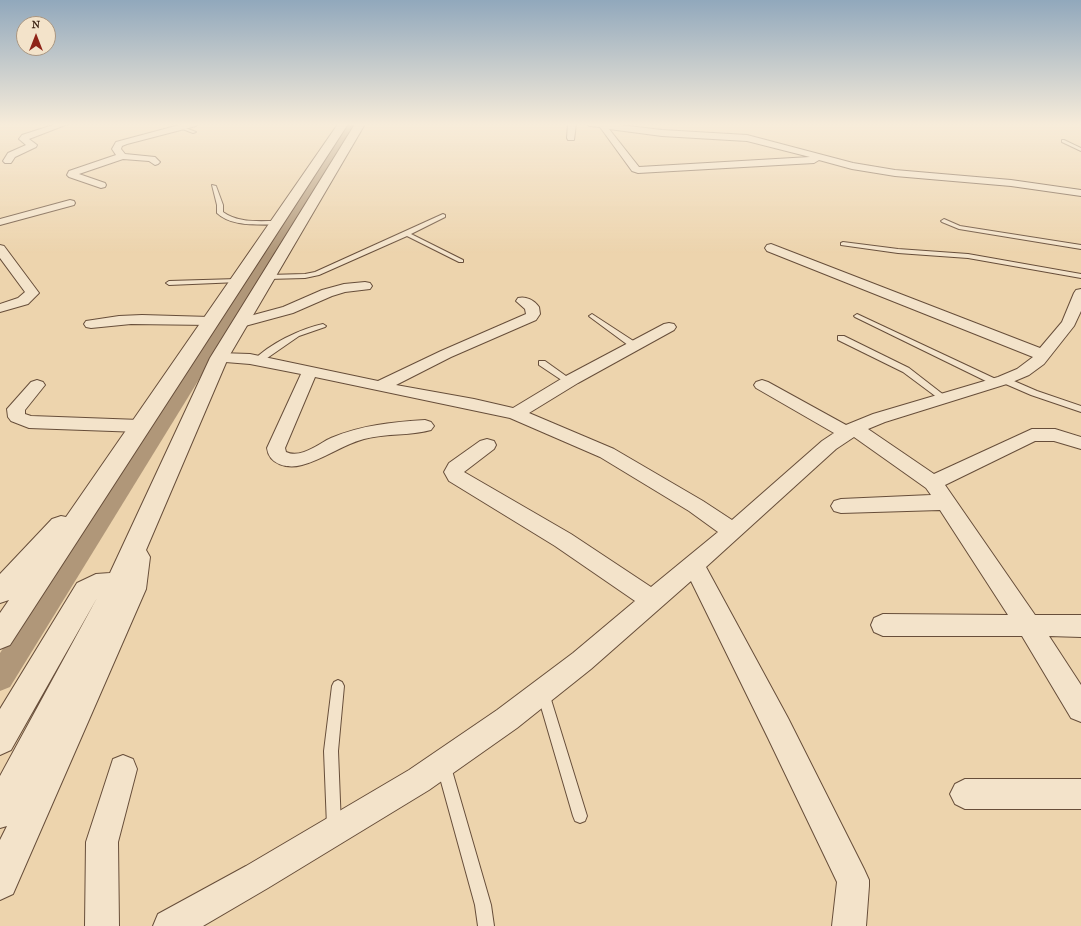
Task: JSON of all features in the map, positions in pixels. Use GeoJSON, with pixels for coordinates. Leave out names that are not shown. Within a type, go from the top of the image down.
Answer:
{"type":"FeatureCollection","features":[{"type":"Feature","properties":{"kind":"street"},"geometry":{"type":"LineString","coordinates":[[89,167],[72,173],[72,175],[77,178],[101,185]]}},
{"type":"Feature","properties":{"kind":"street"},"geometry":{"type":"LineString","coordinates":[[0,636],[314,167]]}},
{"type":"Feature","properties":{"kind":"street"},"geometry":{"type":"LineString","coordinates":[[0,811],[118,584],[219,358],[334,167]]}},
{"type":"Feature","properties":{"kind":"street"},"geometry":{"type":"LineString","coordinates":[[633,167],[635,170],[641,171],[702,167]]}},
{"type":"Feature","properties":{"kind":"street"},"geometry":{"type":"LineString","coordinates":[[705,167],[714,176]]}},
{"type":"Feature","properties":{"kind":"street"},"geometry":{"type":"LineString","coordinates":[[859,167],[895,173],[1007,182],[1081,193]]}},
{"type":"Feature","properties":{"kind":"street"},"geometry":{"type":"LineString","coordinates":[[0,222],[70,203]]}},
{"type":"Feature","properties":{"kind":"street"},"geometry":{"type":"LineString","coordinates":[[771,248],[1043,355]]}},
{"type":"Feature","properties":{"kind":"street"},"geometry":{"type":"LineString","coordinates":[[0,249],[32,293],[23,301],[0,308]]}},
{"type":"Feature","properties":{"kind":"street"},"geometry":{"type":"LineString","coordinates":[[240,323],[288,310],[333,291],[344,288],[365,286]]}},
{"type":"Feature","properties":{"kind":"street"},"geometry":{"type":"LineString","coordinates":[[170,926],[257,877],[334,831],[443,764],[507,720],[582,661],[830,445],[851,430],[879,418],[945,399],[1001,381],[1023,372],[1038,361],[1069,323],[1081,293]]}},
{"type":"Feature","properties":{"kind":"street"},"geometry":{"type":"LineString","coordinates":[[380,386],[460,347],[531,317],[533,314],[532,307],[523,301]]}},
{"type":"Feature","properties":{"kind":"street"},"geometry":{"type":"LineString","coordinates":[[91,324],[135,320],[182,322],[210,321]]}},
{"type":"Feature","properties":{"kind":"street"},"geometry":{"type":"LineString","coordinates":[[516,414],[542,395],[669,327]]}},
{"type":"Feature","properties":{"kind":"street"},"geometry":{"type":"LineString","coordinates":[[219,358],[257,361],[474,404],[516,414],[607,453],[696,506],[733,531]]}},
{"type":"Feature","properties":{"kind":"street"},"geometry":{"type":"LineString","coordinates":[[310,371],[276,448],[277,456],[284,459],[298,460],[306,458],[342,440],[378,429],[425,426]]}},
{"type":"Feature","properties":{"kind":"street"},"geometry":{"type":"LineString","coordinates":[[36,385],[16,409],[17,417],[29,422],[140,426]]}},
{"type":"Feature","properties":{"kind":"street"},"geometry":{"type":"LineString","coordinates":[[762,385],[851,430],[933,483],[1028,625],[1081,709]]}},
{"type":"Feature","properties":{"kind":"street"},"geometry":{"type":"LineString","coordinates":[[933,483],[1032,435],[1055,435],[1081,443]]}},
{"type":"Feature","properties":{"kind":"street"},"geometry":{"type":"LineString","coordinates":[[487,445],[456,468],[454,472],[456,476],[569,544],[652,600]]}},
{"type":"Feature","properties":{"kind":"street"},"geometry":{"type":"LineString","coordinates":[[0,592],[112,469]]}},
{"type":"Feature","properties":{"kind":"street"},"geometry":{"type":"LineString","coordinates":[[841,506],[945,502]]}},
{"type":"Feature","properties":{"kind":"street"},"geometry":{"type":"LineString","coordinates":[[0,881],[133,589],[139,538]]}},
{"type":"Feature","properties":{"kind":"street"},"geometry":{"type":"LineString","coordinates":[[694,565],[778,728],[853,880],[854,893],[849,913],[849,926]]}},
{"type":"Feature","properties":{"kind":"street"},"geometry":{"type":"LineString","coordinates":[[0,739],[86,592],[96,585],[118,584]]}},
{"type":"Feature","properties":{"kind":"street"},"geometry":{"type":"LineString","coordinates":[[883,625],[1081,626]]}},
{"type":"Feature","properties":{"kind":"street"},"geometry":{"type":"LineString","coordinates":[[102,926],[102,842],[123,769]]}},
{"type":"Feature","properties":{"kind":"street"},"geometry":{"type":"LineString","coordinates":[[964,794],[1081,794]]}},
{"type":"Feature","properties":{"kind":"lane"},"geometry":{"type":"LineString","coordinates":[[214,186],[220,205],[220,213],[227,218],[245,222],[276,223]]}},
{"type":"Feature","properties":{"kind":"lane"},"geometry":{"type":"LineString","coordinates":[[268,277],[305,276],[317,274],[407,234],[443,216]]}},
{"type":"Feature","properties":{"kind":"lane"},"geometry":{"type":"LineString","coordinates":[[944,221],[959,228],[1081,247]]}},
{"type":"Feature","properties":{"kind":"lane"},"geometry":{"type":"LineString","coordinates":[[407,234],[461,261]]}},
{"type":"Feature","properties":{"kind":"lane"},"geometry":{"type":"LineString","coordinates":[[843,244],[898,251],[968,256],[1081,276]]}},
{"type":"Feature","properties":{"kind":"lane"},"geometry":{"type":"LineString","coordinates":[[169,283],[237,281]]}},
{"type":"Feature","properties":{"kind":"lane"},"geometry":{"type":"LineString","coordinates":[[592,316],[635,346]]}},
{"type":"Feature","properties":{"kind":"lane"},"geometry":{"type":"LineString","coordinates":[[857,316],[1001,381],[1081,408]]}},
{"type":"Feature","properties":{"kind":"lane"},"geometry":{"type":"LineString","coordinates":[[257,361],[284,341],[309,329],[323,326]]}},
{"type":"Feature","properties":{"kind":"lane"},"geometry":{"type":"LineString","coordinates":[[841,338],[906,370],[945,399]]}},
{"type":"Feature","properties":{"kind":"lane"},"geometry":{"type":"LineString","coordinates":[[542,363],[569,381]]}},
{"type":"Feature","properties":{"kind":"lane"},"geometry":{"type":"LineString","coordinates":[[334,831],[331,751],[338,686]]}},
{"type":"Feature","properties":{"kind":"lane"},"geometry":{"type":"LineString","coordinates":[[543,692],[580,816]]}},
{"type":"Feature","properties":{"kind":"lane"},"geometry":{"type":"LineString","coordinates":[[443,764],[483,905],[486,926]]}},
{"type":"Feature","properties":{"kind":"waterway"},"geometry":{"type":"LineString","coordinates":[[0,678],[325,167]]}}]}
